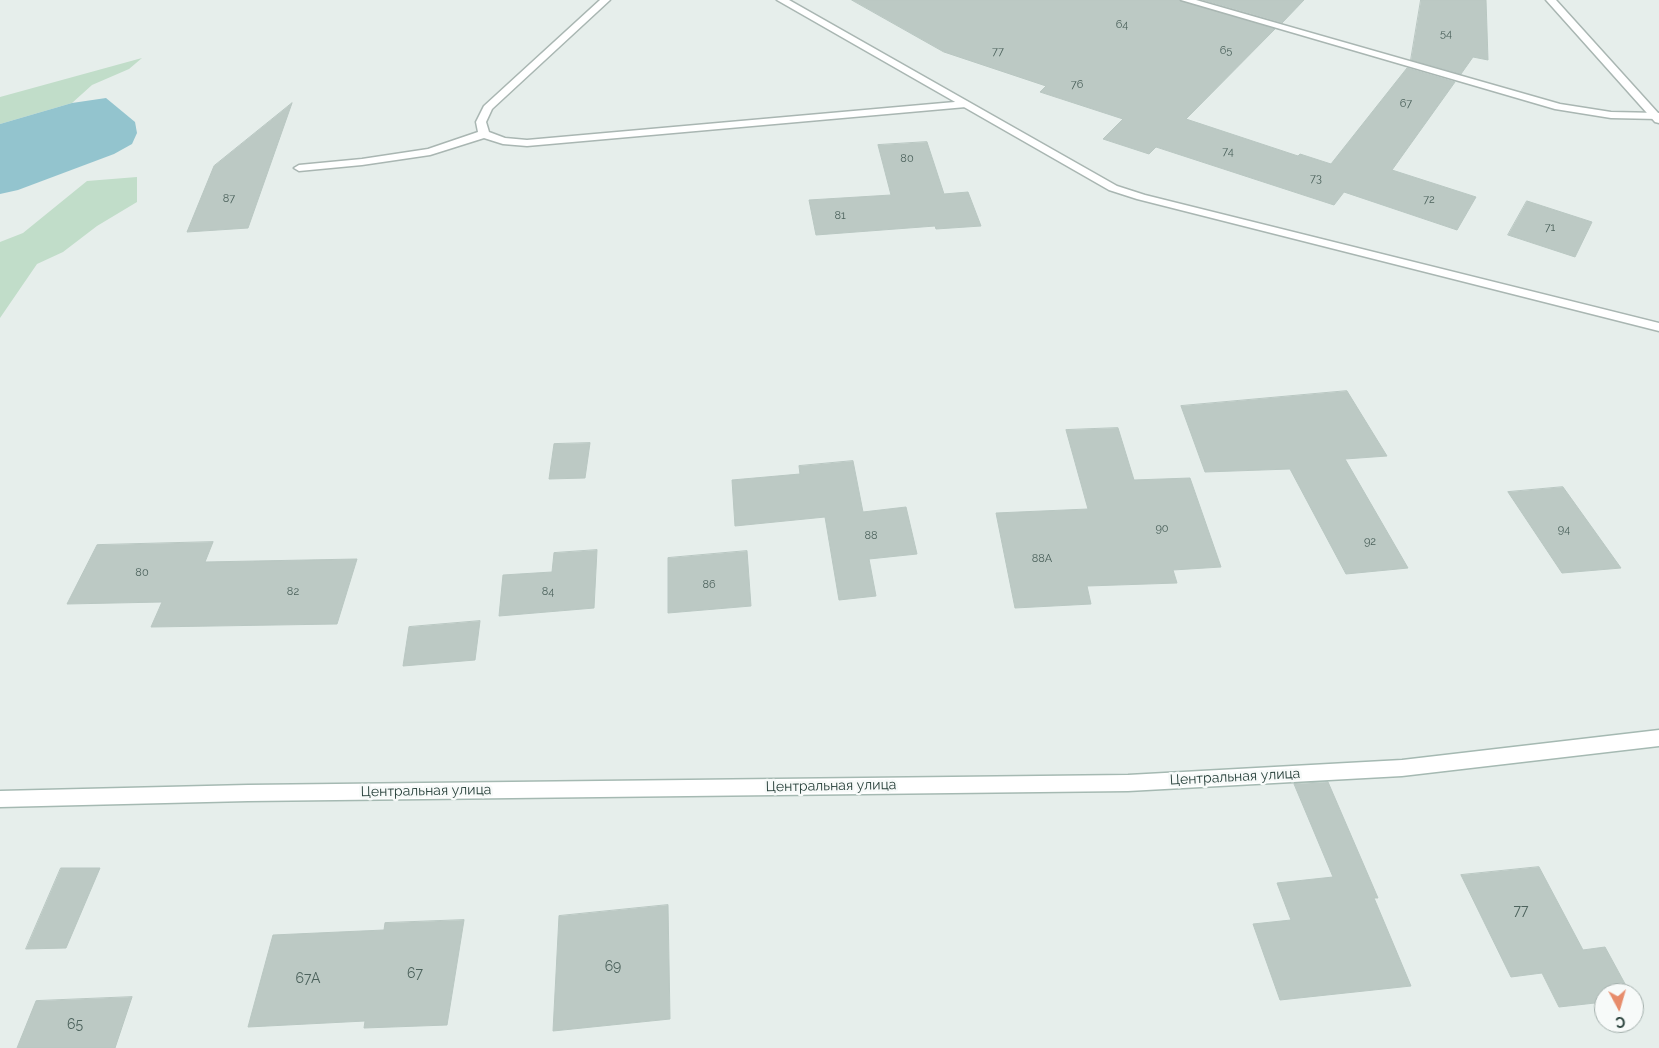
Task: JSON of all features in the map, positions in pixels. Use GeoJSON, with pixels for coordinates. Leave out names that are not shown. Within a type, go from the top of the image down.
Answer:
{"type":"FeatureCollection","features":[{"type":"Feature","properties":{"kind":"street"},"geometry":{"type":"LineString","coordinates":[[484,134],[481,122],[488,108],[605,0]]}},
{"type":"Feature","properties":{"kind":"street"},"geometry":{"type":"LineString","coordinates":[[782,0],[1113,188],[1141,197],[1659,327]]}},
{"type":"Feature","properties":{"kind":"street"},"geometry":{"type":"LineString","coordinates":[[1186,0],[1559,107],[1611,115],[1658,117]]}},
{"type":"Feature","properties":{"kind":"street"},"geometry":{"type":"LineString","coordinates":[[1551,0],[1658,117]]}},
{"type":"Feature","properties":{"kind":"street"},"geometry":{"type":"LineString","coordinates":[[299,168],[362,162],[430,152],[484,134],[503,141],[527,143],[966,104]]}},
{"type":"Feature","properties":{"kind":"street","name":"Центральная улица"},"geometry":{"type":"LineString","coordinates":[[0,799],[248,793],[1128,783],[1402,768],[1659,738]]}},
{"type":"Feature","properties":{"kind":"green space"},"geometry":{"type":"Polygon","coordinates":[[[142,58],[129,69],[92,85],[72,103],[0,124],[0,97],[142,58]]]}},
{"type":"Feature","properties":{"kind":"green space"},"geometry":{"type":"Polygon","coordinates":[[[137,177],[137,202],[97,226],[63,252],[37,264],[0,318],[0,242],[23,233],[87,181],[137,177]]]}},
{"type":"Feature","properties":{"kind":"water"},"geometry":{"type":"Polygon","coordinates":[[[106,98],[135,122],[137,133],[132,144],[114,154],[18,190],[0,194],[0,124],[72,103],[106,98]]]}},
{"type":"Feature","properties":{"kind":"building"},"geometry":{"type":"Polygon","coordinates":[[[852,0],[1179,0],[1275,29],[1186,119],[1298,156],[1300,154],[1331,164],[1407,68],[1455,82],[1392,170],[1476,197],[1457,230],[1344,192],[1334,205],[1156,147],[1149,154],[1103,139],[1123,119],[1040,92],[1046,86],[944,52],[852,0]]]}},
{"type":"Feature","properties":{"kind":"building"},"geometry":{"type":"Polygon","coordinates":[[[1203,0],[1304,0],[1282,23],[1203,0]]]}},
{"type":"Feature","properties":{"kind":"building"},"geometry":{"type":"Polygon","coordinates":[[[1421,0],[1486,0],[1488,60],[1473,57],[1461,74],[1411,60],[1421,0]]]}},
{"type":"Feature","properties":{"kind":"building"},"geometry":{"type":"Polygon","coordinates":[[[292,103],[248,228],[187,232],[214,166],[292,103]]]}},
{"type":"Feature","properties":{"kind":"building"},"geometry":{"type":"Polygon","coordinates":[[[927,142],[944,194],[968,192],[981,226],[936,229],[935,226],[816,235],[809,200],[891,195],[878,145],[927,142]]]}},
{"type":"Feature","properties":{"kind":"building"},"geometry":{"type":"Polygon","coordinates":[[[1527,201],[1592,222],[1575,257],[1508,235],[1527,201]]]}},
{"type":"Feature","properties":{"kind":"building"},"geometry":{"type":"Polygon","coordinates":[[[1347,391],[1387,456],[1345,459],[1408,568],[1346,574],[1290,469],[1205,472],[1181,406],[1347,391]]]}},
{"type":"Feature","properties":{"kind":"building"},"geometry":{"type":"Polygon","coordinates":[[[1118,428],[1134,480],[1190,478],[1221,567],[1173,570],[1177,583],[1087,586],[1091,604],[1015,608],[996,513],[1088,509],[1066,430],[1118,428]]]}},
{"type":"Feature","properties":{"kind":"building"},"geometry":{"type":"Polygon","coordinates":[[[590,443],[585,478],[549,479],[554,444],[590,443]]]}},
{"type":"Feature","properties":{"kind":"building"},"geometry":{"type":"Polygon","coordinates":[[[853,461],[863,512],[906,507],[917,554],[869,559],[876,596],[839,600],[825,517],[735,526],[732,480],[800,474],[799,466],[853,461]]]}},
{"type":"Feature","properties":{"kind":"building"},"geometry":{"type":"Polygon","coordinates":[[[1563,487],[1621,568],[1562,573],[1508,492],[1563,487]]]}},
{"type":"Feature","properties":{"kind":"building"},"geometry":{"type":"Polygon","coordinates":[[[213,542],[205,562],[357,559],[337,624],[151,627],[162,602],[67,604],[97,545],[213,542]]]}},
{"type":"Feature","properties":{"kind":"building"},"geometry":{"type":"Polygon","coordinates":[[[597,550],[594,608],[499,616],[503,575],[552,572],[554,553],[597,550]]]}},
{"type":"Feature","properties":{"kind":"building"},"geometry":{"type":"Polygon","coordinates":[[[747,551],[751,606],[668,613],[668,558],[747,551]]]}},
{"type":"Feature","properties":{"kind":"building"},"geometry":{"type":"Polygon","coordinates":[[[480,621],[475,660],[403,666],[409,627],[480,621]]]}},
{"type":"Feature","properties":{"kind":"building"},"geometry":{"type":"Polygon","coordinates":[[[1328,782],[1378,898],[1374,898],[1411,986],[1280,1000],[1253,924],[1291,920],[1277,883],[1333,877],[1294,784],[1328,782]]]}},
{"type":"Feature","properties":{"kind":"building"},"geometry":{"type":"Polygon","coordinates":[[[1539,867],[1583,950],[1605,947],[1625,983],[1594,983],[1594,1003],[1559,1007],[1542,973],[1511,977],[1461,875],[1539,867]]]}},
{"type":"Feature","properties":{"kind":"building"},"geometry":{"type":"Polygon","coordinates":[[[61,868],[100,868],[66,948],[26,949],[61,868]]]}},
{"type":"Feature","properties":{"kind":"building"},"geometry":{"type":"Polygon","coordinates":[[[668,905],[670,1019],[553,1031],[559,916],[668,905]]]}},
{"type":"Feature","properties":{"kind":"building"},"geometry":{"type":"Polygon","coordinates":[[[464,920],[447,1025],[364,1028],[365,1021],[248,1027],[273,935],[384,930],[385,923],[464,920]]]}},
{"type":"Feature","properties":{"kind":"building"},"geometry":{"type":"Polygon","coordinates":[[[132,997],[115,1048],[17,1048],[36,1001],[132,997]]]}}]}
